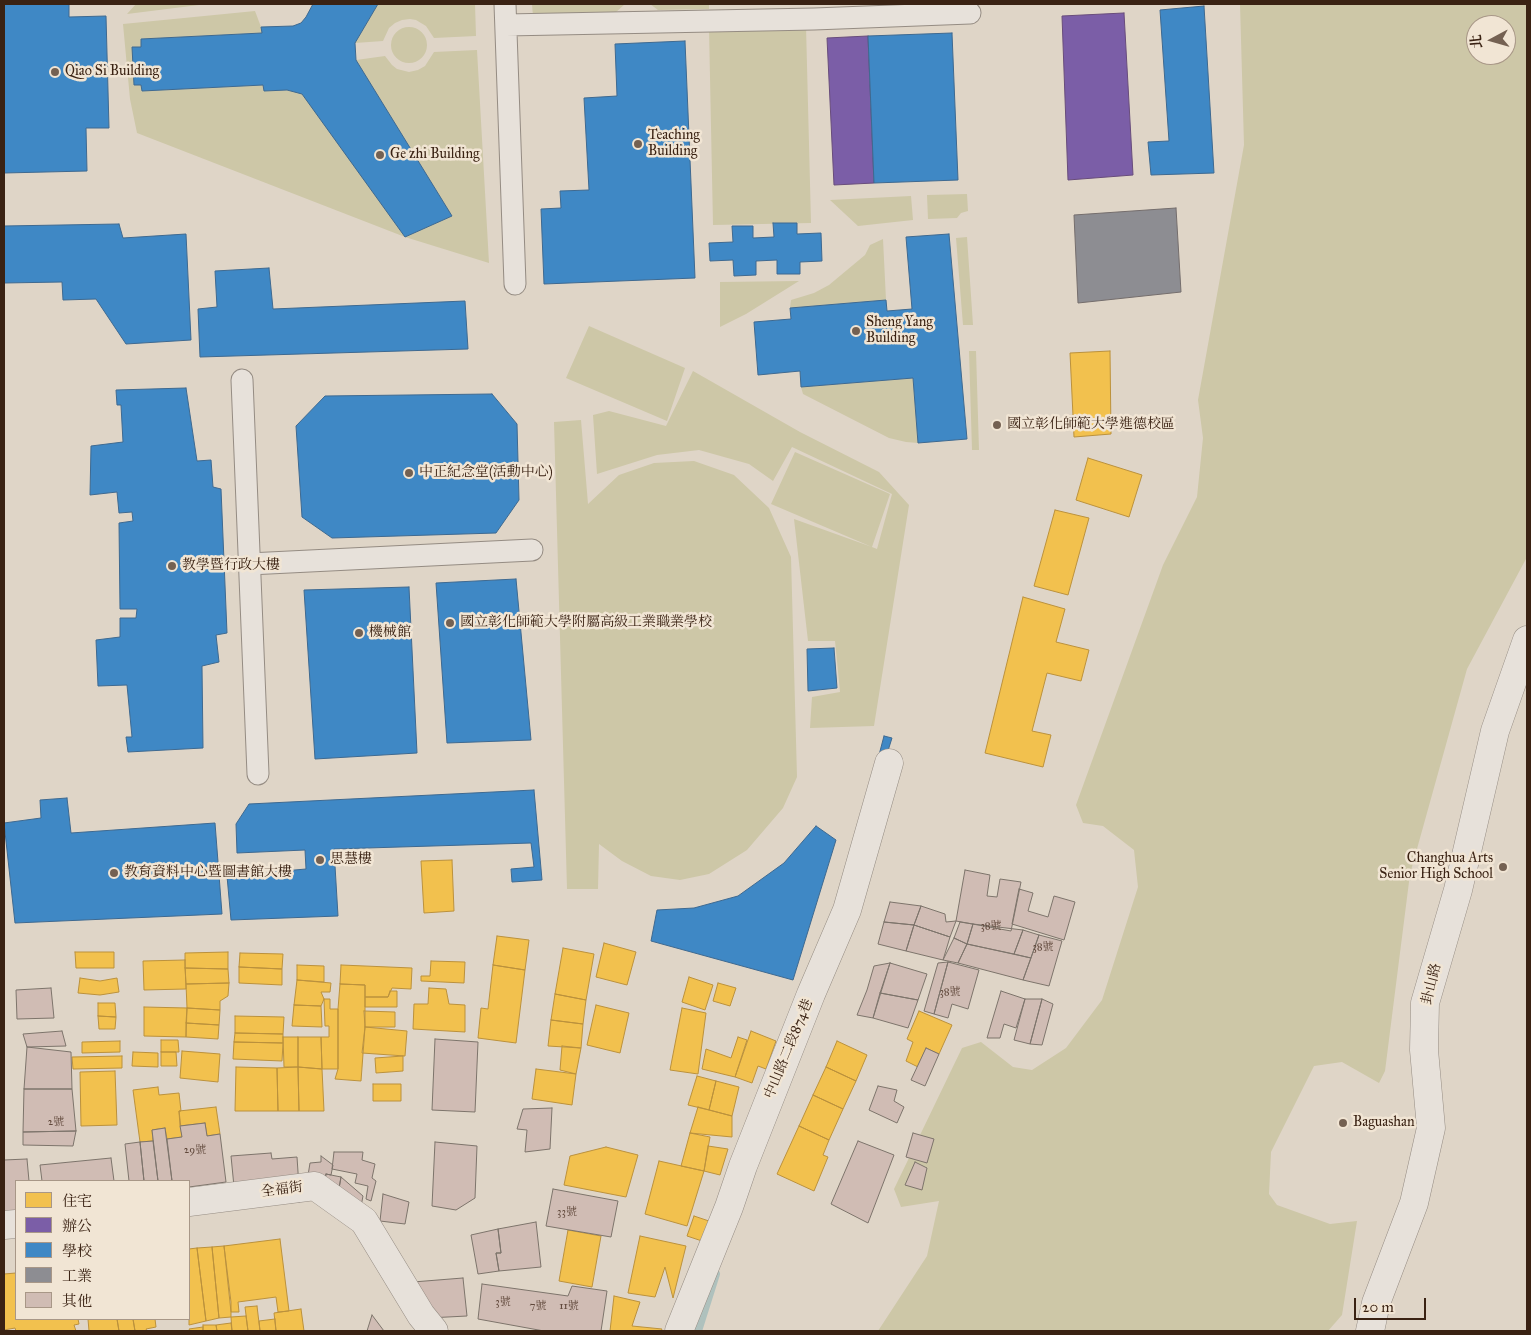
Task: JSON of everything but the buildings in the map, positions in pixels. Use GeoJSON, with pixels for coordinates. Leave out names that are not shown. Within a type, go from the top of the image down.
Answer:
{"type":"FeatureCollection","features":[{"type":"Feature","properties":{"kind":"street"},"geometry":{"type":"LineString","coordinates":[[505,4],[515,284]]}},
{"type":"Feature","properties":{"kind":"street"},"geometry":{"type":"LineString","coordinates":[[506,25],[814,19],[970,13]]}},
{"type":"Feature","properties":{"kind":"street"},"geometry":{"type":"LineString","coordinates":[[242,380],[258,774]]}},
{"type":"Feature","properties":{"kind":"street"},"geometry":{"type":"LineString","coordinates":[[249,564],[532,550]]}},
{"type":"Feature","properties":{"kind":"street","name":"卦山路"},"geometry":{"type":"LineString","coordinates":[[1370,1331],[1376,1303],[1414,1203],[1431,1128],[1424,1050],[1425,1002],[1458,890],[1495,731],[1527,640]]}},
{"type":"Feature","properties":{"kind":"street","name":"中山路二段874巷"},"geometry":{"type":"LineString","coordinates":[[679,1331],[729,1207],[810,994],[847,910],[889,763]]}},
{"type":"Feature","properties":{"kind":"street","name":"全福街"},"geometry":{"type":"LineString","coordinates":[[190,1202],[314,1186],[364,1221],[421,1315],[434,1331]]}},
{"type":"Feature","properties":{"kind":"shaded area"},"geometry":{"type":"Polygon","coordinates":[[[136,4],[207,4],[127,14],[136,4]]]}},
{"type":"Feature","properties":{"kind":"shaded area"},"geometry":{"type":"Polygon","coordinates":[[[378,4],[475,4],[476,36],[434,38],[426,26],[410,19],[395,23],[389,28],[383,41],[355,43],[378,4]]]}},
{"type":"Feature","properties":{"kind":"shaded area"},"geometry":{"type":"Polygon","coordinates":[[[532,4],[625,4],[615,13],[533,17],[532,4]]]}},
{"type":"Feature","properties":{"kind":"shaded area"},"geometry":{"type":"Polygon","coordinates":[[[650,4],[709,4],[709,9],[658,10],[650,4]]]}},
{"type":"Feature","properties":{"kind":"shaded area"},"geometry":{"type":"Polygon","coordinates":[[[1240,4],[1527,4],[1527,557],[1467,669],[1410,874],[1385,1071],[1379,1083],[1342,1062],[1314,1066],[1271,1152],[1269,1194],[1277,1205],[1330,1224],[1357,1221],[1342,1315],[1328,1331],[878,1331],[927,1256],[939,1201],[901,1207],[894,1189],[962,1048],[981,1042],[1013,1067],[1032,1070],[1066,1048],[1102,1000],[1138,887],[1134,850],[1103,826],[1083,823],[1076,805],[1163,565],[1197,497],[1203,438],[1198,400],[1244,145],[1240,4]]]}},
{"type":"Feature","properties":{"kind":"shaded area"},"geometry":{"type":"Polygon","coordinates":[[[255,11],[262,33],[141,39],[142,91],[263,85],[264,91],[287,90],[306,94],[405,237],[137,133],[130,99],[123,24],[255,11]]]}},
{"type":"Feature","properties":{"kind":"shaded area"},"geometry":{"type":"Polygon","coordinates":[[[806,26],[811,223],[713,225],[709,28],[806,26]]]}},
{"type":"Feature","properties":{"kind":"shaded area"},"geometry":{"type":"Polygon","coordinates":[[[409,27],[421,33],[427,45],[421,57],[409,63],[397,57],[391,45],[397,33],[409,27]]]}},
{"type":"Feature","properties":{"kind":"shaded area"},"geometry":{"type":"Polygon","coordinates":[[[477,50],[489,263],[405,237],[452,216],[356,60],[385,56],[397,69],[409,72],[425,66],[434,52],[477,50]]]}},
{"type":"Feature","properties":{"kind":"shaded area"},"geometry":{"type":"Polygon","coordinates":[[[967,194],[968,211],[961,213],[957,218],[928,219],[927,195],[967,194]]]}},
{"type":"Feature","properties":{"kind":"shaded area"},"geometry":{"type":"Polygon","coordinates":[[[911,196],[913,220],[858,226],[830,200],[911,196]]]}},
{"type":"Feature","properties":{"kind":"shaded area"},"geometry":{"type":"Polygon","coordinates":[[[967,237],[973,325],[963,325],[956,238],[967,237]]]}},
{"type":"Feature","properties":{"kind":"shaded area"},"geometry":{"type":"Polygon","coordinates":[[[883,239],[886,300],[790,308],[791,300],[814,293],[829,285],[865,255],[870,245],[883,239]]]}},
{"type":"Feature","properties":{"kind":"shaded area"},"geometry":{"type":"Polygon","coordinates":[[[799,281],[746,314],[720,327],[720,282],[799,281]]]}},
{"type":"Feature","properties":{"kind":"shaded area"},"geometry":{"type":"Polygon","coordinates":[[[589,326],[685,368],[667,421],[566,378],[589,326]]]}},
{"type":"Feature","properties":{"kind":"shaded area"},"geometry":{"type":"Polygon","coordinates":[[[969,351],[976,351],[979,450],[972,450],[969,351]]]}},
{"type":"Feature","properties":{"kind":"shaded area"},"geometry":{"type":"Polygon","coordinates":[[[693,371],[800,432],[879,472],[909,505],[874,726],[810,728],[812,697],[840,692],[835,641],[808,641],[794,519],[877,549],[892,494],[792,447],[773,481],[749,464],[699,450],[657,455],[597,474],[593,415],[609,411],[666,426],[693,371]]]}},
{"type":"Feature","properties":{"kind":"shaded area"},"geometry":{"type":"Polygon","coordinates":[[[913,378],[918,443],[889,438],[803,394],[801,387],[913,378]]]}},
{"type":"Feature","properties":{"kind":"shaded area"},"geometry":{"type":"Polygon","coordinates":[[[581,420],[588,504],[619,475],[654,463],[694,461],[734,475],[769,508],[791,557],[797,777],[783,808],[747,850],[709,874],[680,880],[651,876],[622,861],[599,844],[598,889],[567,889],[554,422],[581,420]]]}},
{"type":"Feature","properties":{"kind":"shaded area"},"geometry":{"type":"Polygon","coordinates":[[[795,452],[890,494],[872,547],[771,504],[795,452]]]}},
{"type":"Feature","properties":{"kind":"waterway"},"geometry":{"type":"LineString","coordinates":[[698,1331],[716,1274]]}},
{"type":"Feature","properties":{"kind":"place","name":"Qiao Si Building"},"geometry":{"type":"Point","coordinates":[55,72]}},
{"type":"Feature","properties":{"kind":"place","name":"Teaching Building"},"geometry":{"type":"Point","coordinates":[638,144]}},
{"type":"Feature","properties":{"kind":"place","name":"Ge zhi Building"},"geometry":{"type":"Point","coordinates":[380,155]}},
{"type":"Feature","properties":{"kind":"place","name":"Sheng Yang Building"},"geometry":{"type":"Point","coordinates":[856,331]}},
{"type":"Feature","properties":{"kind":"place","name":"國立彰化師範大學進德校區"},"geometry":{"type":"Point","coordinates":[997,425]}},
{"type":"Feature","properties":{"kind":"place","name":"中正紀念堂(活動中心)"},"geometry":{"type":"Point","coordinates":[409,473]}},
{"type":"Feature","properties":{"kind":"place","name":"教學暨行政大樓"},"geometry":{"type":"Point","coordinates":[172,566]}},
{"type":"Feature","properties":{"kind":"place","name":"國立彰化師範大學附屬高級工業職業學校"},"geometry":{"type":"Point","coordinates":[450,623]}},
{"type":"Feature","properties":{"kind":"place","name":"機械館"},"geometry":{"type":"Point","coordinates":[359,633]}},
{"type":"Feature","properties":{"kind":"place","name":"思慧樓"},"geometry":{"type":"Point","coordinates":[320,860]}},
{"type":"Feature","properties":{"kind":"place","name":"Changhua Arts Senior High School"},"geometry":{"type":"Point","coordinates":[1503,867]}},
{"type":"Feature","properties":{"kind":"place","name":"教育資料中心暨圖書館大樓"},"geometry":{"type":"Point","coordinates":[114,873]}},
{"type":"Feature","properties":{"kind":"place","name":"Baguashan"},"geometry":{"type":"Point","coordinates":[1343,1123]}}]}
